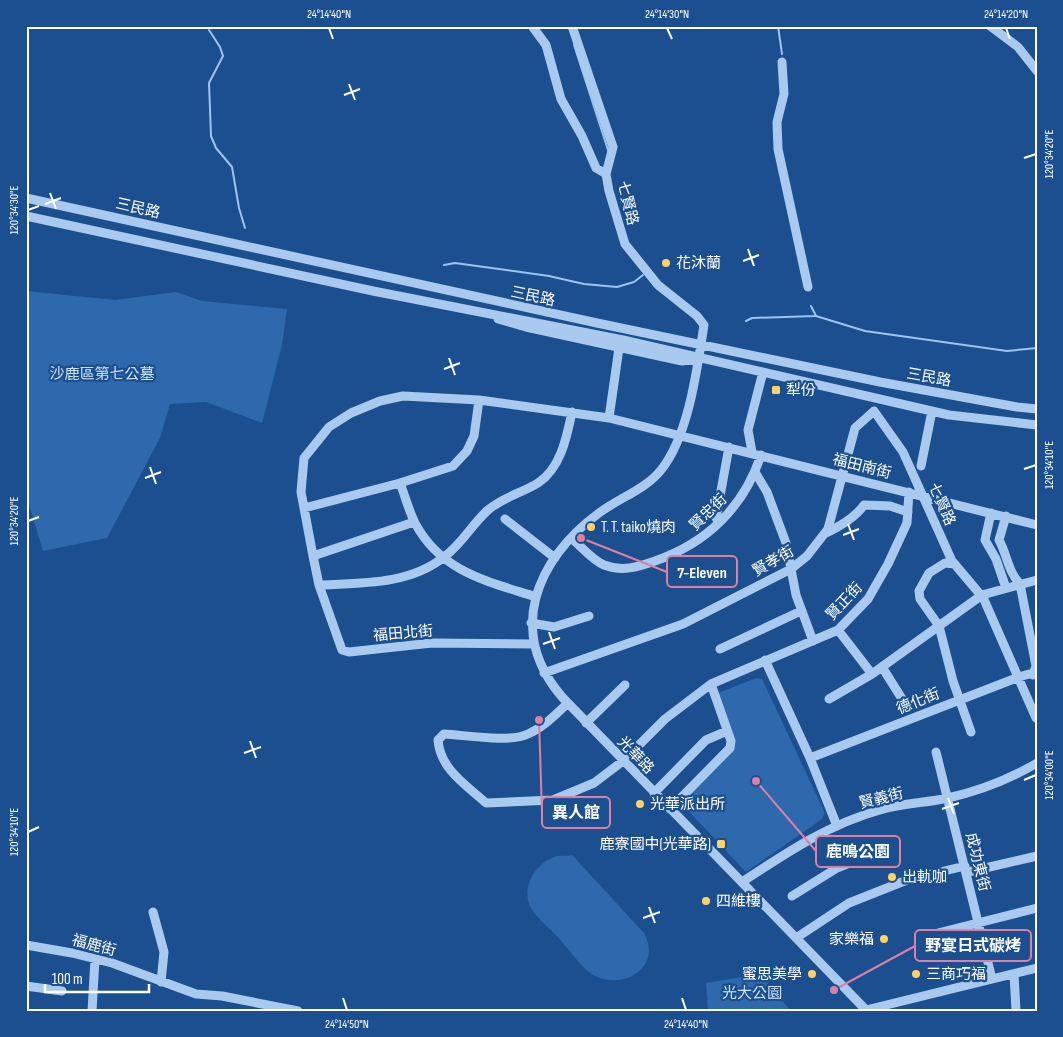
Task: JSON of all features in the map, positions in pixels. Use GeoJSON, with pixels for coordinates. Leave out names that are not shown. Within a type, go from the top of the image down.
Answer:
{"type":"FeatureCollection","features":[{"type":"Feature","properties":{"kind":"street","name":"七賢路"},"geometry":{"type":"LineString","coordinates":[[532,26],[546,44],[561,99],[596,168],[606,174],[609,191],[625,244],[658,285],[701,320],[704,325],[701,344]]}},
{"type":"Feature","properties":{"kind":"street"},"geometry":{"type":"LineString","coordinates":[[572,26],[613,147],[606,174]]}},
{"type":"Feature","properties":{"kind":"street"},"geometry":{"type":"LineString","coordinates":[[990,26],[1018,47],[1037,71]]}},
{"type":"Feature","properties":{"kind":"street"},"geometry":{"type":"LineString","coordinates":[[782,62],[784,94],[777,122],[778,149],[808,286]]}},
{"type":"Feature","properties":{"kind":"street","name":"三民路"},"geometry":{"type":"LineString","coordinates":[[26,198],[376,275],[880,382],[1016,407],[1037,408]]}},
{"type":"Feature","properties":{"kind":"street","name":"三民路"},"geometry":{"type":"LineString","coordinates":[[26,216],[373,291],[471,311],[511,316],[932,411],[1037,425]]}},
{"type":"Feature","properties":{"kind":"street"},"geometry":{"type":"LineString","coordinates":[[373,291],[376,275]]}},
{"type":"Feature","properties":{"kind":"street","name":"三民路"},"geometry":{"type":"LineString","coordinates":[[471,311],[526,327],[682,361],[701,358]]}},
{"type":"Feature","properties":{"kind":"street","name":"光華路"},"geometry":{"type":"LineString","coordinates":[[701,344],[701,358],[680,435],[672,454],[660,471],[644,486],[598,514],[571,538],[555,558],[542,580],[536,597],[531,623],[534,644],[544,673],[586,723],[865,1010],[1037,968]]}},
{"type":"Feature","properties":{"kind":"street"},"geometry":{"type":"LineString","coordinates":[[609,418],[619,348]]}},
{"type":"Feature","properties":{"kind":"street"},"geometry":{"type":"LineString","coordinates":[[757,454],[748,430],[763,372]]}},
{"type":"Feature","properties":{"kind":"street"},"geometry":{"type":"LineString","coordinates":[[874,412],[880,382]]}},
{"type":"Feature","properties":{"kind":"street","name":"福田北街"},"geometry":{"type":"LineString","coordinates":[[534,644],[432,643],[349,652],[342,650],[319,585],[313,556],[301,492],[304,458],[329,427],[351,413],[380,401],[403,396],[479,400],[572,412],[609,418],[680,435]]}},
{"type":"Feature","properties":{"kind":"street"},"geometry":{"type":"LineString","coordinates":[[304,508],[400,483],[453,466],[467,451],[474,436],[479,400]]}},
{"type":"Feature","properties":{"kind":"street"},"geometry":{"type":"LineString","coordinates":[[921,466],[932,411]]}},
{"type":"Feature","properties":{"kind":"street"},"geometry":{"type":"LineString","coordinates":[[319,585],[398,578],[418,572],[443,558],[466,537],[488,510],[502,500],[539,482],[556,464],[566,441],[572,412]]}},
{"type":"Feature","properties":{"kind":"street","name":"七賢路"},"geometry":{"type":"LineString","coordinates":[[874,412],[903,452],[954,564],[982,596],[1036,718]]}},
{"type":"Feature","properties":{"kind":"street","name":"賢孝街"},"geometry":{"type":"LineString","coordinates":[[544,673],[683,624],[791,568],[807,556],[828,528],[855,428],[874,412]]}},
{"type":"Feature","properties":{"kind":"street","name":"福田南街"},"geometry":{"type":"LineString","coordinates":[[680,435],[1037,525]]}},
{"type":"Feature","properties":{"kind":"street"},"geometry":{"type":"LineString","coordinates":[[716,518],[728,447]]}},
{"type":"Feature","properties":{"kind":"street","name":"賢忠街"},"geometry":{"type":"LineString","coordinates":[[571,538],[602,564],[622,569],[639,567],[686,549],[715,528],[740,499],[756,472],[757,454]]}},
{"type":"Feature","properties":{"kind":"street"},"geometry":{"type":"LineString","coordinates":[[756,472],[767,492],[786,543],[801,611],[814,641]]}},
{"type":"Feature","properties":{"kind":"street"},"geometry":{"type":"LineString","coordinates":[[400,483],[414,522],[435,552],[456,568],[480,579],[536,597]]}},
{"type":"Feature","properties":{"kind":"street","name":"賢正街"},"geometry":{"type":"LineString","coordinates":[[568,703],[542,726],[527,735],[505,737],[444,734],[438,740],[438,752],[444,765],[486,803],[553,800],[594,783],[623,761],[665,718],[711,684],[838,630],[868,599],[907,523],[910,492]]}},
{"type":"Feature","properties":{"kind":"street"},"geometry":{"type":"LineString","coordinates":[[824,534],[859,513],[864,505],[890,506],[908,512]]}},
{"type":"Feature","properties":{"kind":"street"},"geometry":{"type":"LineString","coordinates":[[991,513],[985,540],[996,559],[1006,588]]}},
{"type":"Feature","properties":{"kind":"street"},"geometry":{"type":"LineString","coordinates":[[1006,516],[999,540],[1007,554],[1012,575],[1020,584],[1036,670]]}},
{"type":"Feature","properties":{"kind":"street"},"geometry":{"type":"LineString","coordinates":[[504,519],[555,558]]}},
{"type":"Feature","properties":{"kind":"street"},"geometry":{"type":"LineString","coordinates":[[313,556],[414,522]]}},
{"type":"Feature","properties":{"kind":"street"},"geometry":{"type":"LineString","coordinates":[[954,564],[945,563],[929,573],[919,592],[920,599],[939,626],[971,732]]}},
{"type":"Feature","properties":{"kind":"street"},"geometry":{"type":"LineString","coordinates":[[830,699],[872,674],[982,596],[1037,580]]}},
{"type":"Feature","properties":{"kind":"street"},"geometry":{"type":"LineString","coordinates":[[720,649],[801,611]]}},
{"type":"Feature","properties":{"kind":"street"},"geometry":{"type":"LineString","coordinates":[[531,623],[554,627],[590,616]]}},
{"type":"Feature","properties":{"kind":"street"},"geometry":{"type":"LineString","coordinates":[[838,630],[872,674]]}},
{"type":"Feature","properties":{"kind":"street"},"geometry":{"type":"LineString","coordinates":[[765,660],[810,758],[837,826]]}},
{"type":"Feature","properties":{"kind":"street"},"geometry":{"type":"LineString","coordinates":[[882,667],[904,702]]}},
{"type":"Feature","properties":{"kind":"street","name":"德化街"},"geometry":{"type":"LineString","coordinates":[[810,758],[1036,670]]}},
{"type":"Feature","properties":{"kind":"street"},"geometry":{"type":"LineString","coordinates":[[670,808],[730,748],[731,742],[711,684]]}},
{"type":"Feature","properties":{"kind":"street"},"geometry":{"type":"LineString","coordinates":[[586,723],[626,685]]}},
{"type":"Feature","properties":{"kind":"street"},"geometry":{"type":"LineString","coordinates":[[654,792],[706,740],[727,731]]}},
{"type":"Feature","properties":{"kind":"street","name":"成功東街"},"geometry":{"type":"LineString","coordinates":[[936,752],[992,979]]}},
{"type":"Feature","properties":{"kind":"street","name":"賢義街"},"geometry":{"type":"LineString","coordinates":[[742,882],[800,844],[837,826],[881,810],[948,798],[990,786],[1037,763]]}},
{"type":"Feature","properties":{"kind":"street"},"geometry":{"type":"LineString","coordinates":[[792,896],[837,868],[894,845]]}},
{"type":"Feature","properties":{"kind":"street"},"geometry":{"type":"LineString","coordinates":[[796,938],[849,903],[908,880],[1037,856]]}},
{"type":"Feature","properties":{"kind":"street"},"geometry":{"type":"LineString","coordinates":[[938,933],[1037,908]]}},
{"type":"Feature","properties":{"kind":"street"},"geometry":{"type":"LineString","coordinates":[[153,912],[164,952],[161,982]]}},
{"type":"Feature","properties":{"kind":"street","name":"福鹿街"},"geometry":{"type":"LineString","coordinates":[[26,945],[95,959],[196,994],[222,996],[298,1011]]}},
{"type":"Feature","properties":{"kind":"street"},"geometry":{"type":"LineString","coordinates":[[92,1011],[95,959]]}},
{"type":"Feature","properties":{"kind":"street"},"geometry":{"type":"LineString","coordinates":[[1014,974],[1016,1011]]}},
{"type":"Feature","properties":{"kind":"street"},"geometry":{"type":"LineString","coordinates":[[26,986],[62,991]]}},
{"type":"Feature","properties":{"kind":"green space","name":"沙鹿區第七公墓"},"geometry":{"type":"Polygon","coordinates":[[[26,291],[115,300],[176,292],[202,301],[287,309],[282,345],[262,423],[206,402],[170,404],[160,438],[107,538],[43,551],[26,495],[26,291]]]}},
{"type":"Feature","properties":{"kind":"green space"},"geometry":{"type":"Polygon","coordinates":[[[756,678],[762,679],[825,813],[822,819],[746,872],[681,803],[725,758],[729,738],[713,695],[756,678]]]}},
{"type":"Feature","properties":{"kind":"green space"},"geometry":{"type":"Polygon","coordinates":[[[572,855],[644,933],[648,945],[645,965],[630,977],[620,980],[608,980],[593,975],[578,961],[531,908],[527,892],[532,876],[549,859],[557,856],[572,855]]]}},
{"type":"Feature","properties":{"kind":"green space","name":"光大公園"},"geometry":{"type":"Polygon","coordinates":[[[760,974],[791,1011],[708,1011],[706,983],[760,974]]]}},
{"type":"Feature","properties":{"kind":"waterway"},"geometry":{"type":"LineString","coordinates":[[778,26],[782,54]]}},
{"type":"Feature","properties":{"kind":"waterway"},"geometry":{"type":"LineString","coordinates":[[209,30],[220,47],[223,56],[209,83],[211,136],[216,148],[232,167],[239,208],[245,228]]}},
{"type":"Feature","properties":{"kind":"waterway"},"geometry":{"type":"LineString","coordinates":[[574,45],[608,150]]}},
{"type":"Feature","properties":{"kind":"waterway"},"geometry":{"type":"LineString","coordinates":[[444,265],[455,263],[549,276],[584,284],[617,287],[634,282],[643,275]]}},
{"type":"Feature","properties":{"kind":"waterway"},"geometry":{"type":"LineString","coordinates":[[811,306],[816,316],[865,331],[1007,351],[1037,348]]}},
{"type":"Feature","properties":{"kind":"waterway"},"geometry":{"type":"LineString","coordinates":[[746,321],[752,318],[815,316]]}},
{"type":"Feature","properties":{"kind":"place","name":"花沐蘭"},"geometry":{"type":"Point","coordinates":[666,263]}},
{"type":"Feature","properties":{"kind":"place","name":"犁份"},"geometry":{"type":"Point","coordinates":[776,390]}},
{"type":"Feature","properties":{"kind":"place","name":"T. T. taiko燒肉"},"geometry":{"type":"Point","coordinates":[591,527]}},
{"type":"Feature","properties":{"kind":"place","name":"7-Eleven"},"geometry":{"type":"Point","coordinates":[581,538]}},
{"type":"Feature","properties":{"kind":"place","name":"異人館"},"geometry":{"type":"Point","coordinates":[539,720]}},
{"type":"Feature","properties":{"kind":"place","name":"鹿鳴公園"},"geometry":{"type":"Point","coordinates":[756,781]}},
{"type":"Feature","properties":{"kind":"place","name":"光華派出所"},"geometry":{"type":"Point","coordinates":[640,804]}},
{"type":"Feature","properties":{"kind":"place","name":"鹿寮國中(光華路)"},"geometry":{"type":"Point","coordinates":[721,844]}},
{"type":"Feature","properties":{"kind":"place","name":"出軌咖"},"geometry":{"type":"Point","coordinates":[892,877]}},
{"type":"Feature","properties":{"kind":"place","name":"四維樓"},"geometry":{"type":"Point","coordinates":[706,901]}},
{"type":"Feature","properties":{"kind":"place","name":"家樂福"},"geometry":{"type":"Point","coordinates":[884,939]}},
{"type":"Feature","properties":{"kind":"place","name":"蜜思美學"},"geometry":{"type":"Point","coordinates":[812,974]}},
{"type":"Feature","properties":{"kind":"place","name":"三商巧福"},"geometry":{"type":"Point","coordinates":[916,974]}},
{"type":"Feature","properties":{"kind":"place","name":"野宴日式碳烤"},"geometry":{"type":"Point","coordinates":[834,990]}}]}
